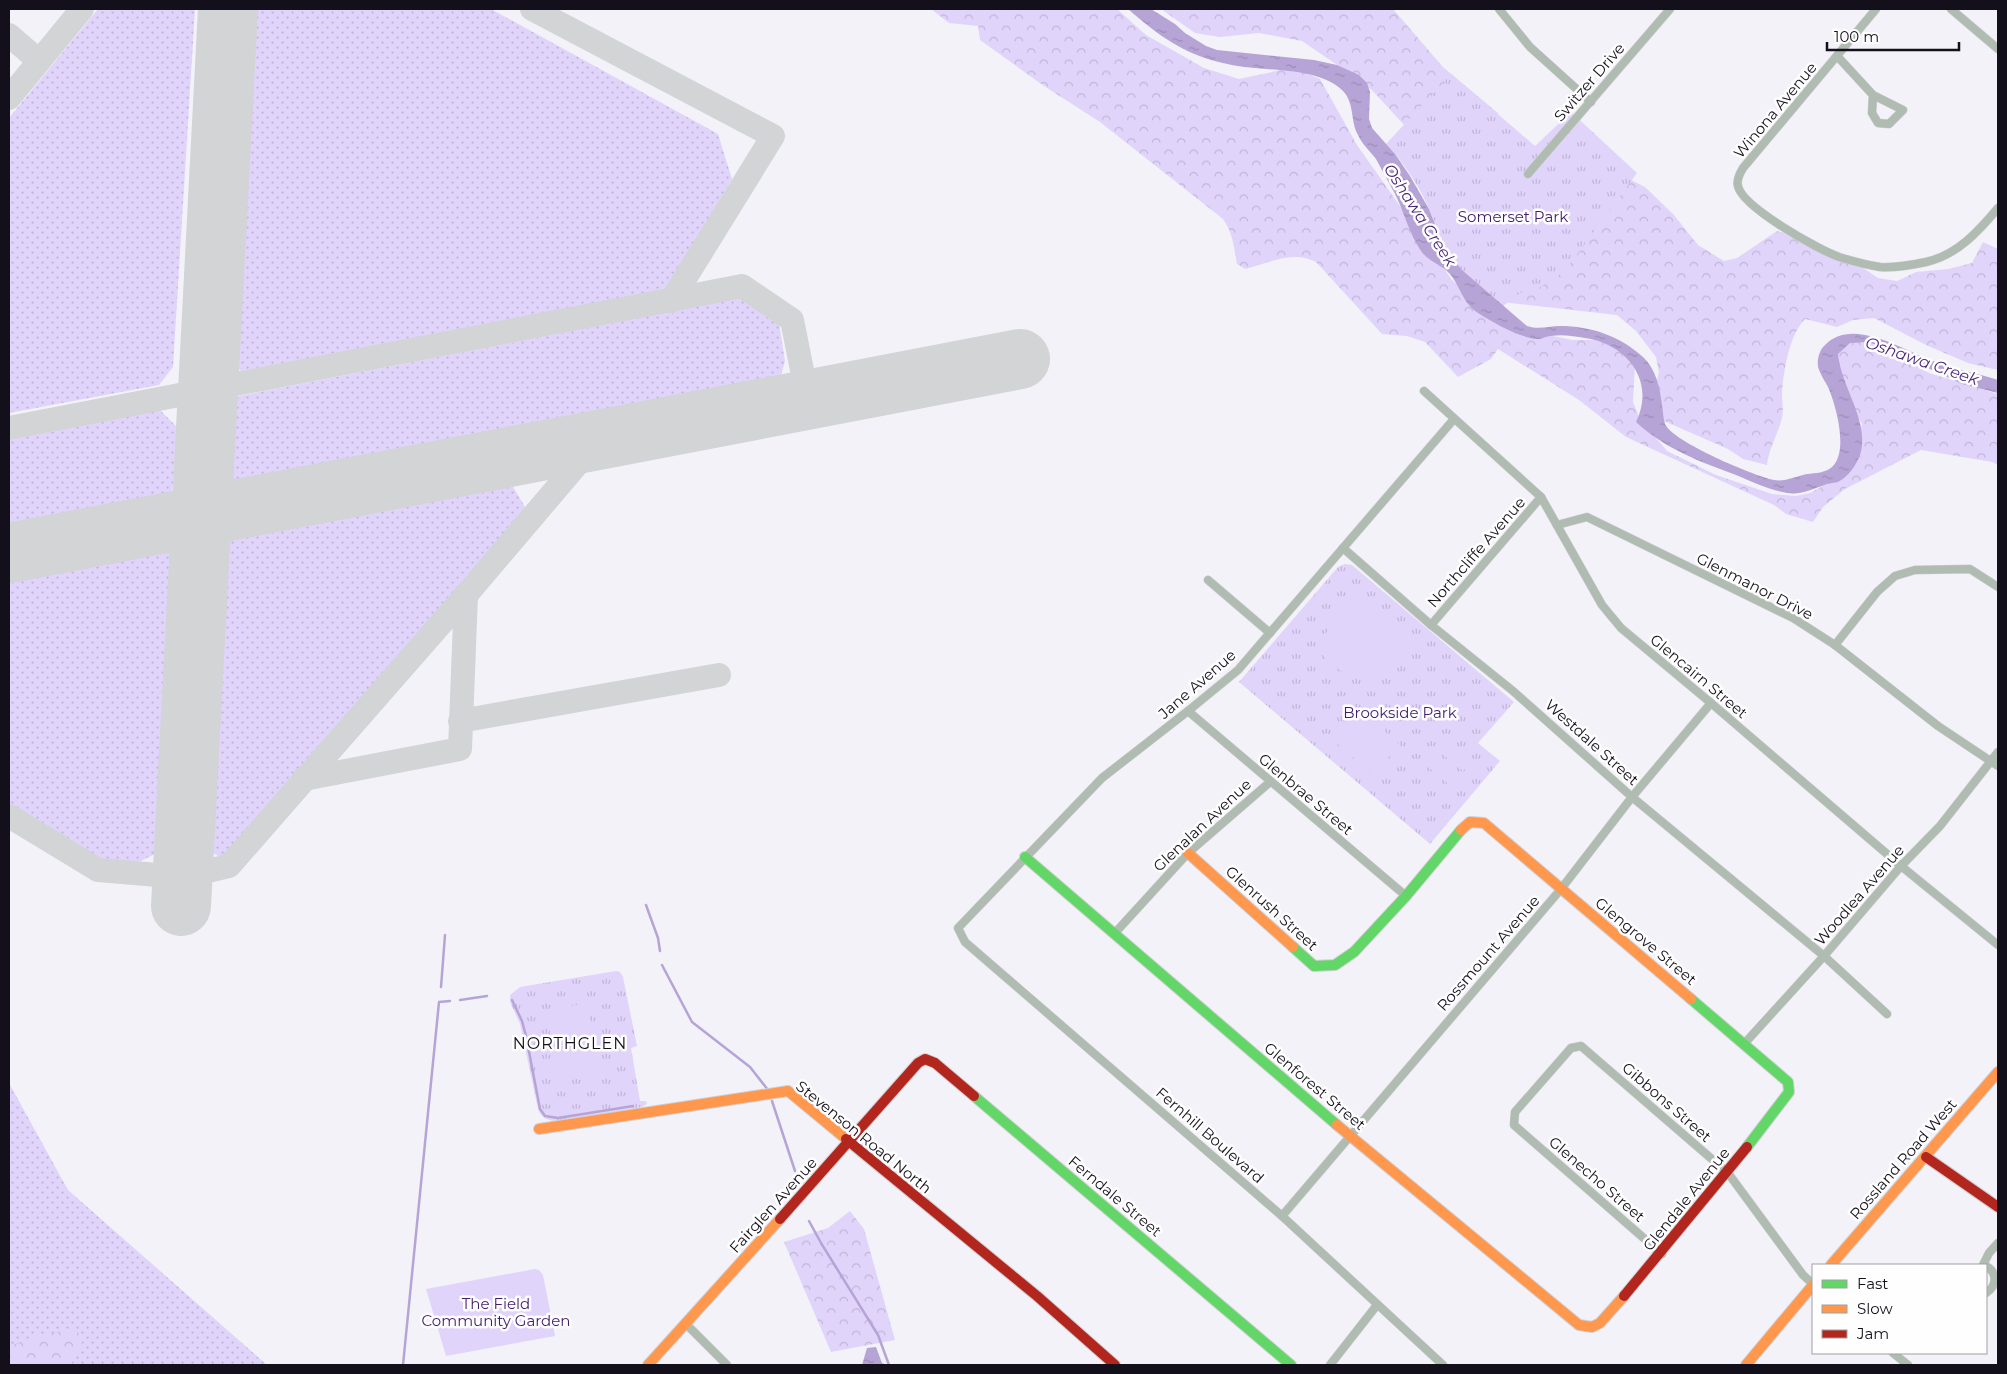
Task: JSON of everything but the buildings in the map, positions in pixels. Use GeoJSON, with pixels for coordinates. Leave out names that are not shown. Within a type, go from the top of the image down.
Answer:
{"type":"FeatureCollection","features":[{"type":"Feature","properties":{"kind":"street"},"geometry":{"type":"LineString","coordinates":[[1499,9],[1530,47],[1591,102]]}},
{"type":"Feature","properties":{"kind":"street","name":"Switzer Drive"},"geometry":{"type":"LineString","coordinates":[[1528,174],[1670,9]]}},
{"type":"Feature","properties":{"kind":"street","name":"Winona Avenue"},"geometry":{"type":"LineString","coordinates":[[1876,9],[1743,168],[1737,184],[1739,191],[1746,199],[1801,239],[1839,257],[1881,267],[1927,262],[1948,254],[1964,244],[1998,208]]}},
{"type":"Feature","properties":{"kind":"street"},"geometry":{"type":"LineString","coordinates":[[1951,9],[1998,49]]}},
{"type":"Feature","properties":{"kind":"street"},"geometry":{"type":"LineString","coordinates":[[1838,56],[1873,95]]}},
{"type":"Feature","properties":{"kind":"street","name":"Glencairn Street"},"geometry":{"type":"LineString","coordinates":[[1424,391],[1542,497],[1602,606],[1621,628],[1901,866],[1998,943]]}},
{"type":"Feature","properties":{"kind":"street","name":"Jane Avenue"},"geometry":{"type":"LineString","coordinates":[[958,928],[1102,778],[1238,670],[1454,419]]}},
{"type":"Feature","properties":{"kind":"street","name":"Northcliffe Avenue"},"geometry":{"type":"LineString","coordinates":[[1431,625],[1542,497]]}},
{"type":"Feature","properties":{"kind":"street","name":"Glenmanor Drive"},"geometry":{"type":"LineString","coordinates":[[1556,525],[1587,517],[1793,618],[1835,645],[1938,726],[1998,766]]}},
{"type":"Feature","properties":{"kind":"street","name":"Westdale Street"},"geometry":{"type":"LineString","coordinates":[[1343,548],[1431,625],[1513,691],[1632,797],[1824,956],[1887,1014]]}},
{"type":"Feature","properties":{"kind":"street"},"geometry":{"type":"LineString","coordinates":[[1835,645],[1878,592],[1895,576],[1915,570],[1970,569],[1998,587]]}},
{"type":"Feature","properties":{"kind":"street"},"geometry":{"type":"LineString","coordinates":[[1208,580],[1270,633]]}},
{"type":"Feature","properties":{"kind":"street","name":"Rossmount Avenue"},"geometry":{"type":"LineString","coordinates":[[1282,1216],[1561,888],[1632,797],[1711,703]]}},
{"type":"Feature","properties":{"kind":"street","name":"Glenbrae Street"},"geometry":{"type":"LineString","coordinates":[[1188,711],[1406,896]]}},
{"type":"Feature","properties":{"kind":"street","name":"Woodlea Avenue"},"geometry":{"type":"LineString","coordinates":[[1744,1044],[1824,956],[1901,866],[1940,826],[1998,752]]}},
{"type":"Feature","properties":{"kind":"street","name":"Glenalan Avenue"},"geometry":{"type":"LineString","coordinates":[[1114,934],[1188,853],[1270,782]]}},
{"type":"Feature","properties":{"kind":"street","name":"Glenrush Street"},"geometry":{"type":"LineString","coordinates":[[1188,853],[1314,966],[1335,965],[1354,952],[1406,896],[1464,826],[1470,822],[1484,823]]}},
{"type":"Feature","properties":{"kind":"street","name":"Glengrove Street"},"geometry":{"type":"LineString","coordinates":[[1484,823],[1788,1082]]}},
{"type":"Feature","properties":{"kind":"street","name":"Glenforest Street"},"geometry":{"type":"LineString","coordinates":[[1025,857],[1350,1136],[1579,1325],[1592,1327]]}},
{"type":"Feature","properties":{"kind":"street","name":"Fernhill Boulevard"},"geometry":{"type":"LineString","coordinates":[[958,928],[965,942],[1282,1216],[1443,1365]]}},
{"type":"Feature","properties":{"kind":"street","name":"Gibbons Street"},"geometry":{"type":"LineString","coordinates":[[1571,1048],[1581,1046],[1728,1173],[1803,1275],[1812,1284]]}},
{"type":"Feature","properties":{"kind":"street","name":"Glenecho Street"},"geometry":{"type":"LineString","coordinates":[[1571,1048],[1515,1112],[1514,1125],[1662,1254]]}},
{"type":"Feature","properties":{"kind":"street","name":"Ferndale Street"},"geometry":{"type":"LineString","coordinates":[[918,1063],[925,1059],[936,1063],[1291,1365]]}},
{"type":"Feature","properties":{"kind":"street","name":"Fairglen Avenue"},"geometry":{"type":"LineString","coordinates":[[648,1365],[849,1143],[918,1063]]}},
{"type":"Feature","properties":{"kind":"street","name":"Rossland Road West"},"geometry":{"type":"LineString","coordinates":[[1832,1264],[1998,1072]]}},
{"type":"Feature","properties":{"kind":"street","name":"Glendale Avenue"},"geometry":{"type":"LineString","coordinates":[[1592,1327],[1600,1323],[1662,1254],[1728,1173],[1789,1092],[1788,1082]]}},
{"type":"Feature","properties":{"kind":"street","name":"Stevenson Road North"},"geometry":{"type":"LineString","coordinates":[[539,1129],[788,1091],[1037,1296],[1116,1365]]}},
{"type":"Feature","properties":{"kind":"street"},"geometry":{"type":"LineString","coordinates":[[1926,1157],[1998,1206]]}},
{"type":"Feature","properties":{"kind":"street"},"geometry":{"type":"LineString","coordinates":[[1985,1264],[1989,1253],[1998,1242]]}},
{"type":"Feature","properties":{"kind":"street"},"geometry":{"type":"LineString","coordinates":[[1987,1268],[1992,1270],[1995,1279],[1992,1289],[1987,1292]]}},
{"type":"Feature","properties":{"kind":"street"},"geometry":{"type":"LineString","coordinates":[[1746,1365],[1812,1286]]}},
{"type":"Feature","properties":{"kind":"street"},"geometry":{"type":"LineString","coordinates":[[1330,1365],[1377,1305]]}},
{"type":"Feature","properties":{"kind":"street"},"geometry":{"type":"LineString","coordinates":[[686,1324],[726,1365]]}},
{"type":"Feature","properties":{"kind":"street"},"geometry":{"type":"LineString","coordinates":[[1894,1354],[1908,1365]]}},
{"type":"Feature","properties":{"kind":"green space"},"geometry":{"type":"Polygon","coordinates":[[[98,9],[195,9],[173,367],[159,385],[9,413],[9,118],[98,9]]]}},
{"type":"Feature","properties":{"kind":"green space"},"geometry":{"type":"Polygon","coordinates":[[[242,9],[491,9],[718,134],[732,179],[667,289],[241,371],[224,355],[242,9]]]}},
{"type":"Feature","properties":{"kind":"green space"},"geometry":{"type":"Polygon","coordinates":[[[931,9],[1117,9],[1146,35],[1204,68],[1239,79],[1290,68],[1300,70],[1320,79],[1357,145],[1452,280],[1499,323],[1513,328],[1573,340],[1604,340],[1626,346],[1635,364],[1633,402],[1640,419],[1667,451],[1716,475],[1772,494],[1796,496],[1810,493],[1843,475],[1854,461],[1862,424],[1832,370],[1840,345],[1862,340],[1899,355],[1929,373],[1998,394],[1998,465],[1992,462],[1921,450],[1845,489],[1823,507],[1813,522],[1786,514],[1774,505],[1626,437],[1579,400],[1498,349],[1491,359],[1458,377],[1425,342],[1407,336],[1382,334],[1316,262],[1299,257],[1290,257],[1245,269],[1237,264],[1231,235],[1223,219],[1100,122],[1044,86],[980,40],[978,26],[949,23],[931,9]]]}},
{"type":"Feature","properties":{"kind":"green space"},"geometry":{"type":"Polygon","coordinates":[[[1161,9],[1393,9],[1443,67],[1499,114],[1405,126],[1371,89],[1358,85],[1346,71],[1302,41],[1259,33],[1220,37],[1195,33],[1161,9]]]}},
{"type":"Feature","properties":{"kind":"green space","name":"Somerset Park"},"geometry":{"type":"Polygon","coordinates":[[[1451,74],[1535,146],[1571,112],[1637,173],[1564,272],[1539,288],[1520,293],[1503,306],[1471,279],[1450,256],[1442,243],[1430,211],[1416,184],[1386,144],[1451,74]]]}},
{"type":"Feature","properties":{"kind":"green space"},"geometry":{"type":"Polygon","coordinates":[[[1629,179],[1645,187],[1673,214],[1698,245],[1724,261],[1737,258],[1777,231],[1799,236],[1841,253],[1878,278],[1897,281],[1916,272],[1948,269],[1972,263],[1983,242],[1998,249],[1998,370],[1968,363],[1926,345],[1874,318],[1853,320],[1837,327],[1805,319],[1799,326],[1791,344],[1785,366],[1782,395],[1783,415],[1767,465],[1743,459],[1728,449],[1657,418],[1649,403],[1659,373],[1656,357],[1636,331],[1617,315],[1501,302],[1491,297],[1472,278],[1629,179]]]}},
{"type":"Feature","properties":{"kind":"green space"},"geometry":{"type":"Polygon","coordinates":[[[739,298],[779,323],[785,361],[779,382],[230,488],[218,477],[219,418],[239,396],[739,298]]]}},
{"type":"Feature","properties":{"kind":"green space"},"geometry":{"type":"Polygon","coordinates":[[[160,410],[176,426],[178,440],[172,493],[126,506],[9,529],[9,440],[160,410]]]}},
{"type":"Feature","properties":{"kind":"green space"},"geometry":{"type":"Polygon","coordinates":[[[509,480],[525,507],[464,598],[222,858],[199,846],[210,584],[223,537],[261,525],[509,480]]]}},
{"type":"Feature","properties":{"kind":"green space"},"geometry":{"type":"Polygon","coordinates":[[[172,550],[174,593],[163,850],[119,872],[9,805],[9,574],[118,553],[172,550]]]}},
{"type":"Feature","properties":{"kind":"green space","name":"Brookside Park"},"geometry":{"type":"Polygon","coordinates":[[[1345,564],[1352,565],[1514,702],[1478,743],[1500,761],[1430,844],[1239,682],[1338,567],[1345,564]]]}},
{"type":"Feature","properties":{"kind":"green space"},"geometry":{"type":"Polygon","coordinates":[[[1359,598],[1369,606],[1371,603],[1421,644],[1396,669],[1376,678],[1354,677],[1331,664],[1315,648],[1346,606],[1348,607],[1354,599],[1359,598]]]}},
{"type":"Feature","properties":{"kind":"green space"},"geometry":{"type":"Polygon","coordinates":[[[1361,711],[1400,745],[1373,775],[1335,742],[1361,711]]]}},
{"type":"Feature","properties":{"kind":"green space"},"geometry":{"type":"Polygon","coordinates":[[[1442,739],[1446,742],[1448,740],[1473,760],[1471,763],[1474,766],[1469,772],[1465,769],[1463,771],[1439,751],[1441,748],[1437,745],[1442,739]]]}},
{"type":"Feature","properties":{"kind":"green space"},"geometry":{"type":"Polygon","coordinates":[[[1430,754],[1434,757],[1436,755],[1460,775],[1458,777],[1462,780],[1457,787],[1453,784],[1451,786],[1427,766],[1429,763],[1424,760],[1430,754]]]}},
{"type":"Feature","properties":{"kind":"green space"},"geometry":{"type":"Polygon","coordinates":[[[616,971],[620,972],[623,977],[637,1046],[631,1048],[640,1101],[646,1101],[647,1104],[642,1107],[558,1121],[545,1118],[538,1109],[520,1024],[510,1002],[510,995],[520,987],[616,971]]]}},
{"type":"Feature","properties":{"kind":"green space"},"geometry":{"type":"Polygon","coordinates":[[[587,1003],[601,1074],[559,1082],[546,1011],[587,1003]]]}},
{"type":"Feature","properties":{"kind":"green space"},"geometry":{"type":"Polygon","coordinates":[[[9,1083],[68,1190],[267,1365],[9,1365],[9,1083]]]}},
{"type":"Feature","properties":{"kind":"green space"},"geometry":{"type":"Polygon","coordinates":[[[850,1211],[864,1229],[895,1340],[831,1352],[784,1242],[828,1228],[850,1211]]]}},
{"type":"Feature","properties":{"kind":"green space","name":"The Field Community Garden"},"geometry":{"type":"Polygon","coordinates":[[[535,1269],[539,1270],[543,1275],[555,1336],[446,1356],[426,1289],[535,1269]]]}},
{"type":"Feature","properties":{"kind":"green space"},"geometry":{"type":"Polygon","coordinates":[[[74,1329],[84,1338],[71,1365],[9,1365],[9,1340],[11,1346],[34,1336],[74,1329]]]}},
{"type":"Feature","properties":{"kind":"water","name":"Oshawa Creek"},"geometry":{"type":"Polygon","coordinates":[[[1128,9],[1151,9],[1175,24],[1185,33],[1206,46],[1217,50],[1314,60],[1337,65],[1359,75],[1367,83],[1370,92],[1369,119],[1372,128],[1395,154],[1410,176],[1429,209],[1444,247],[1462,270],[1527,326],[1540,328],[1572,326],[1594,330],[1625,343],[1643,357],[1651,367],[1657,379],[1665,424],[1671,431],[1698,449],[1733,465],[1774,480],[1787,480],[1832,467],[1840,451],[1839,428],[1831,395],[1819,370],[1818,361],[1822,348],[1836,337],[1849,334],[1863,334],[1878,338],[1941,364],[1998,380],[1998,393],[1962,384],[1883,347],[1867,342],[1850,343],[1838,354],[1843,377],[1860,422],[1862,445],[1860,456],[1843,479],[1812,490],[1787,493],[1767,488],[1697,460],[1659,440],[1636,422],[1641,407],[1642,392],[1640,379],[1634,367],[1625,356],[1614,348],[1585,338],[1564,335],[1539,339],[1530,338],[1514,333],[1499,325],[1478,313],[1468,304],[1450,274],[1421,251],[1394,192],[1376,159],[1358,135],[1349,100],[1342,90],[1333,83],[1312,75],[1239,66],[1199,56],[1166,39],[1128,9]]]}},
{"type":"Feature","properties":{"kind":"water"},"geometry":{"type":"Polygon","coordinates":[[[876,1347],[882,1363],[887,1365],[862,1365],[867,1348],[876,1347]]]}},
{"type":"Feature","properties":{"kind":"waterway"},"geometry":{"type":"LineString","coordinates":[[646,905],[658,938],[660,951]]}},
{"type":"Feature","properties":{"kind":"waterway"},"geometry":{"type":"LineString","coordinates":[[441,987],[445,935]]}},
{"type":"Feature","properties":{"kind":"waterway"},"geometry":{"type":"LineString","coordinates":[[662,965],[692,1022],[750,1067],[768,1090]]}},
{"type":"Feature","properties":{"kind":"waterway"},"geometry":{"type":"LineString","coordinates":[[460,1000],[487,996]]}},
{"type":"Feature","properties":{"kind":"waterway"},"geometry":{"type":"LineString","coordinates":[[512,1000],[522,1021],[540,1109],[545,1116],[558,1118],[633,1106]]}},
{"type":"Feature","properties":{"kind":"waterway"},"geometry":{"type":"LineString","coordinates":[[403,1365],[439,1002],[450,1001]]}},
{"type":"Feature","properties":{"kind":"waterway"},"geometry":{"type":"LineString","coordinates":[[772,1101],[795,1171]]}},
{"type":"Feature","properties":{"kind":"waterway"},"geometry":{"type":"LineString","coordinates":[[809,1221],[878,1335],[889,1365]]}},
{"type":"Feature","properties":{"kind":"taxiway"},"geometry":{"type":"LineString","coordinates":[[9,98],[82,9]]}},
{"type":"Feature","properties":{"kind":"taxiway"},"geometry":{"type":"LineString","coordinates":[[532,9],[773,136],[671,301]]}},
{"type":"Feature","properties":{"kind":"taxiway"},"geometry":{"type":"LineString","coordinates":[[9,35],[39,61]]}},
{"type":"Feature","properties":{"kind":"taxiway"},"geometry":{"type":"LineString","coordinates":[[9,428],[742,286],[792,320],[803,375],[798,403]]}},
{"type":"Feature","properties":{"kind":"taxiway"},"geometry":{"type":"LineString","coordinates":[[9,816],[98,870],[182,877],[229,866],[466,595],[597,441]]}},
{"type":"Feature","properties":{"kind":"taxiway"},"geometry":{"type":"LineString","coordinates":[[304,779],[460,749],[466,595]]}},
{"type":"Feature","properties":{"kind":"taxiway"},"geometry":{"type":"LineString","coordinates":[[460,721],[719,675]]}},
{"type":"Feature","properties":{"kind":"runway"},"geometry":{"type":"LineString","coordinates":[[181,906],[228,9]]}},
{"type":"Feature","properties":{"kind":"runway"},"geometry":{"type":"LineString","coordinates":[[9,553],[1020,359]]}},
{"type":"Feature","properties":{"kind":"traffic: fast"},"geometry":{"type":"LineString","coordinates":[[1293,947],[1314,966],[1335,965],[1354,952],[1406,896],[1461,830]]}},
{"type":"Feature","properties":{"kind":"traffic: fast"},"geometry":{"type":"LineString","coordinates":[[1025,857],[1337,1125]]}},
{"type":"Feature","properties":{"kind":"traffic: fast"},"geometry":{"type":"LineString","coordinates":[[1691,999],[1788,1082],[1789,1092],[1747,1147]]}},
{"type":"Feature","properties":{"kind":"traffic: fast"},"geometry":{"type":"LineString","coordinates":[[974,1096],[1291,1365]]}},
{"type":"Feature","properties":{"kind":"traffic: slow"},"geometry":{"type":"LineString","coordinates":[[1461,830],[1470,822],[1484,823],[1691,999]]}},
{"type":"Feature","properties":{"kind":"traffic: slow"},"geometry":{"type":"LineString","coordinates":[[1188,853],[1293,947]]}},
{"type":"Feature","properties":{"kind":"traffic: slow"},"geometry":{"type":"LineString","coordinates":[[1832,1264],[1998,1072]]}},
{"type":"Feature","properties":{"kind":"traffic: slow"},"geometry":{"type":"LineString","coordinates":[[539,1129],[788,1091],[846,1139]]}},
{"type":"Feature","properties":{"kind":"traffic: slow"},"geometry":{"type":"LineString","coordinates":[[1337,1125],[1579,1325],[1592,1327],[1600,1323],[1624,1296]]}},
{"type":"Feature","properties":{"kind":"traffic: slow"},"geometry":{"type":"LineString","coordinates":[[648,1365],[780,1219]]}},
{"type":"Feature","properties":{"kind":"traffic: slow"},"geometry":{"type":"LineString","coordinates":[[1746,1365],[1812,1286]]}},
{"type":"Feature","properties":{"kind":"traffic: jam"},"geometry":{"type":"LineString","coordinates":[[780,1219],[918,1063],[925,1059],[935,1063],[974,1096]]}},
{"type":"Feature","properties":{"kind":"traffic: jam"},"geometry":{"type":"LineString","coordinates":[[846,1139],[1037,1296],[1115,1365]]}},
{"type":"Feature","properties":{"kind":"traffic: jam"},"geometry":{"type":"LineString","coordinates":[[1624,1296],[1747,1147]]}},
{"type":"Feature","properties":{"kind":"traffic: jam"},"geometry":{"type":"LineString","coordinates":[[1926,1157],[1998,1207]]}},
{"type":"Feature","properties":{"kind":"district","name":"NORTHGLEN"},"geometry":{"type":"Point","coordinates":[570,1043]}}]}
